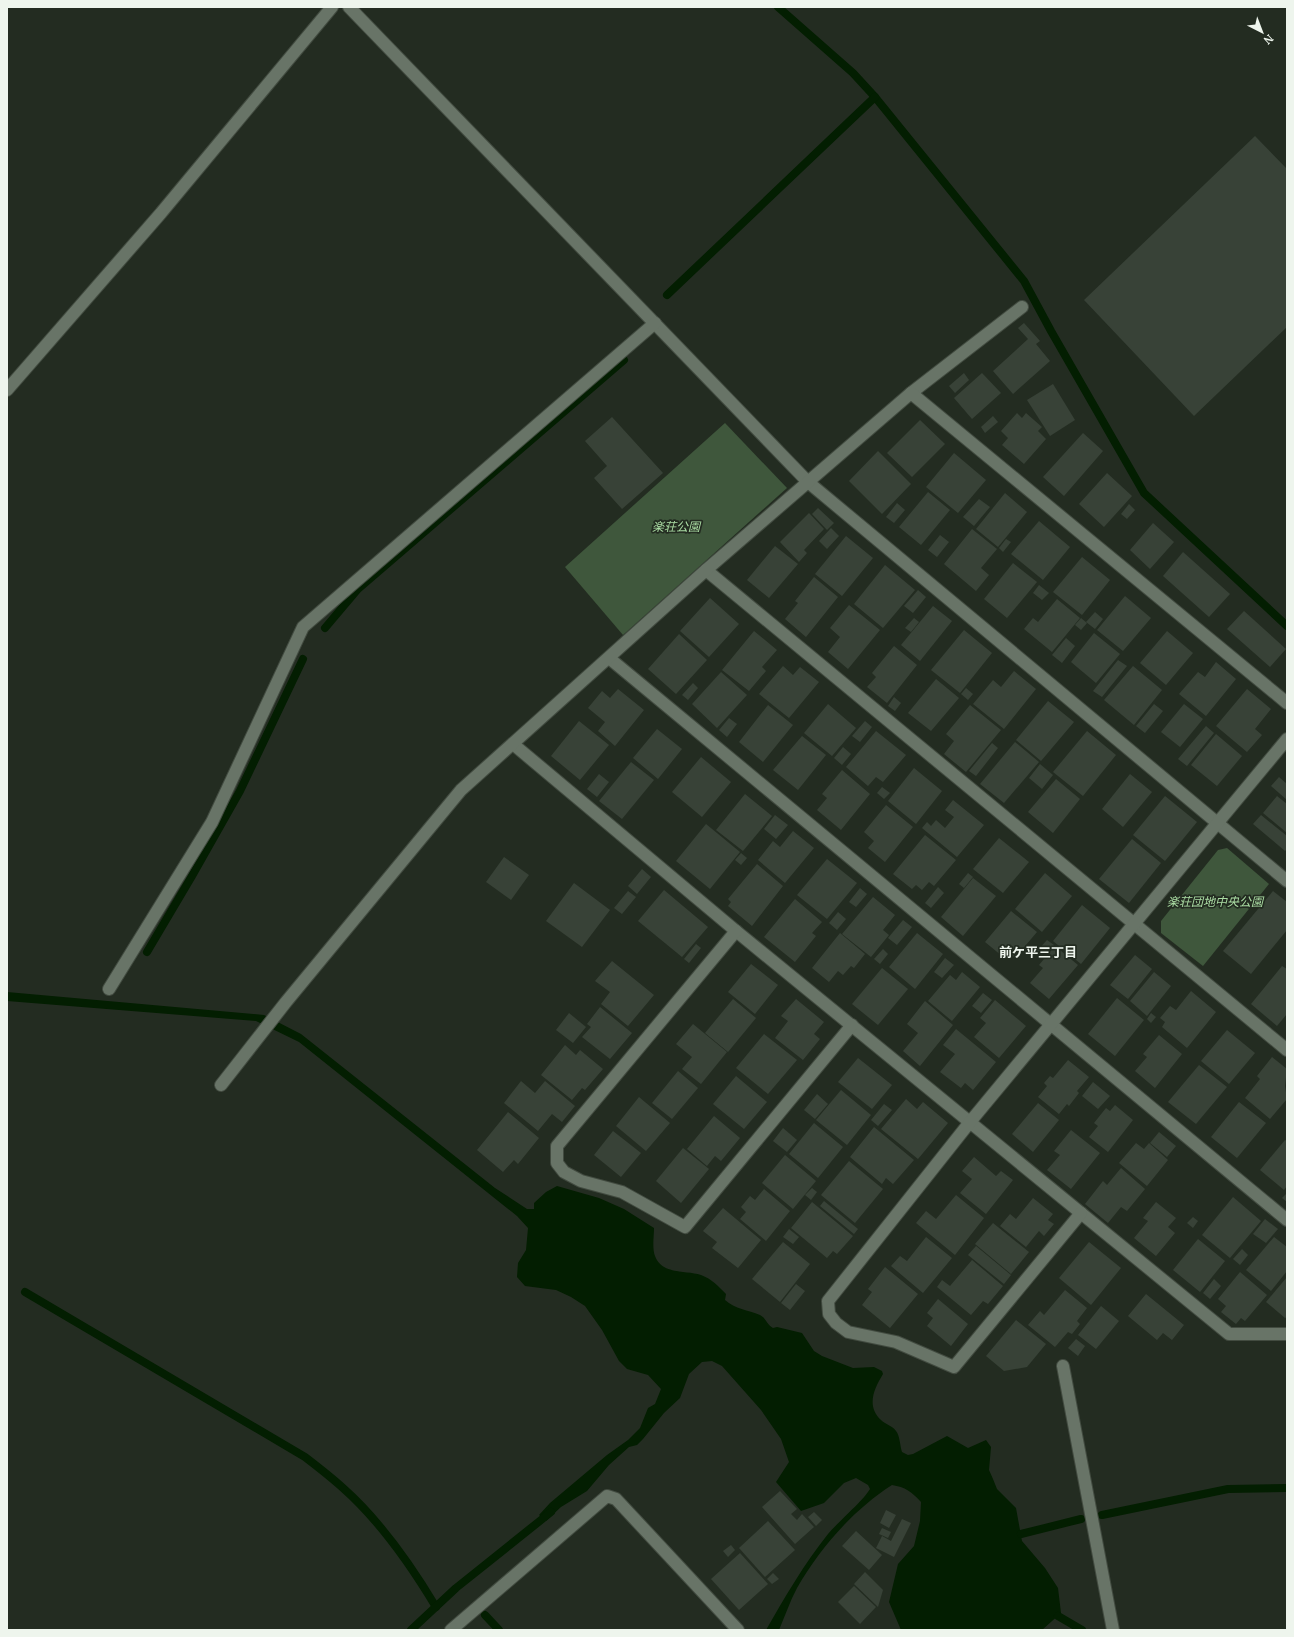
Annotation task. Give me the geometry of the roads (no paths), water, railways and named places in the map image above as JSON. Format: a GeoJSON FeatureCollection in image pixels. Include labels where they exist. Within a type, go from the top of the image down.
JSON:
{"type":"FeatureCollection","features":[{"type":"Feature","properties":{"kind":"street"},"geometry":{"type":"LineString","coordinates":[[7,390],[161,213],[332,7]]}},
{"type":"Feature","properties":{"kind":"street"},"geometry":{"type":"LineString","coordinates":[[349,7],[808,482],[1287,881]]}},
{"type":"Feature","properties":{"kind":"street"},"geometry":{"type":"LineString","coordinates":[[221,1085],[277,1012],[461,790],[706,570],[911,393],[1022,307]]}},
{"type":"Feature","properties":{"kind":"street"},"geometry":{"type":"LineString","coordinates":[[109,989],[212,822],[303,627],[655,323]]}},
{"type":"Feature","properties":{"kind":"street"},"geometry":{"type":"LineString","coordinates":[[911,393],[1287,703]]}},
{"type":"Feature","properties":{"kind":"street"},"geometry":{"type":"LineString","coordinates":[[706,570],[1287,1050]]}},
{"type":"Feature","properties":{"kind":"street"},"geometry":{"type":"LineString","coordinates":[[609,658],[1287,1220]]}},
{"type":"Feature","properties":{"kind":"street"},"geometry":{"type":"LineString","coordinates":[[1081,1213],[954,1367],[896,1342],[848,1332],[836,1323],[829,1314],[828,1301],[970,1122],[1287,739]]}},
{"type":"Feature","properties":{"kind":"street"},"geometry":{"type":"LineString","coordinates":[[513,744],[736,931],[1229,1334],[1287,1334]]}},
{"type":"Feature","properties":{"kind":"street"},"geometry":{"type":"LineString","coordinates":[[736,931],[557,1146],[557,1163],[564,1172],[581,1181],[622,1192],[685,1227],[852,1025]]}},
{"type":"Feature","properties":{"kind":"street"},"geometry":{"type":"LineString","coordinates":[[1063,1366],[1113,1630]]}},
{"type":"Feature","properties":{"kind":"street"},"geometry":{"type":"LineString","coordinates":[[451,1630],[607,1496],[616,1499],[738,1630]]}},
{"type":"Feature","properties":{"kind":"waterway"},"geometry":{"type":"LineString","coordinates":[[778,7],[853,73],[875,97],[1024,281],[1144,493],[1287,626]]}},
{"type":"Feature","properties":{"kind":"waterway"},"geometry":{"type":"LineString","coordinates":[[667,295],[875,97]]}},
{"type":"Feature","properties":{"kind":"waterway"},"geometry":{"type":"LineString","coordinates":[[325,628],[358,589],[624,360]]}},
{"type":"Feature","properties":{"kind":"waterway"},"geometry":{"type":"LineString","coordinates":[[147,952],[240,791],[303,659]]}},
{"type":"Feature","properties":{"kind":"waterway"},"geometry":{"type":"LineString","coordinates":[[25,1292],[305,1457],[356,1500],[369,1514],[394,1544],[436,1607]]}},
{"type":"Feature","properties":{"kind":"waterway"},"geometry":{"type":"LineString","coordinates":[[1102,1515],[1228,1489],[1287,1488]]}},
{"type":"Feature","properties":{"kind":"waterway"},"geometry":{"type":"LineString","coordinates":[[411,1630],[456,1588],[551,1512]]}},
{"type":"Feature","properties":{"kind":"waterway"},"geometry":{"type":"LineString","coordinates":[[1021,1534],[1081,1519]]}},
{"type":"Feature","properties":{"kind":"waterway"},"geometry":{"type":"LineString","coordinates":[[485,1615],[499,1630]]}},
{"type":"Feature","properties":{"kind":"waterway"},"geometry":{"type":"LineString","coordinates":[[1058,1616],[1082,1630]]}},
{"type":"Feature","properties":{"kind":"district","name":"前ケ平三丁目"},"geometry":{"type":"Point","coordinates":[1038,952]}},
{"type":"Feature","properties":{"kind":"park label","name":"楽荘公園"},"geometry":{"type":"Point","coordinates":[676,527]}},
{"type":"Feature","properties":{"kind":"park label","name":"楽荘団地中央公園"},"geometry":{"type":"Point","coordinates":[1215,902]}}]}
